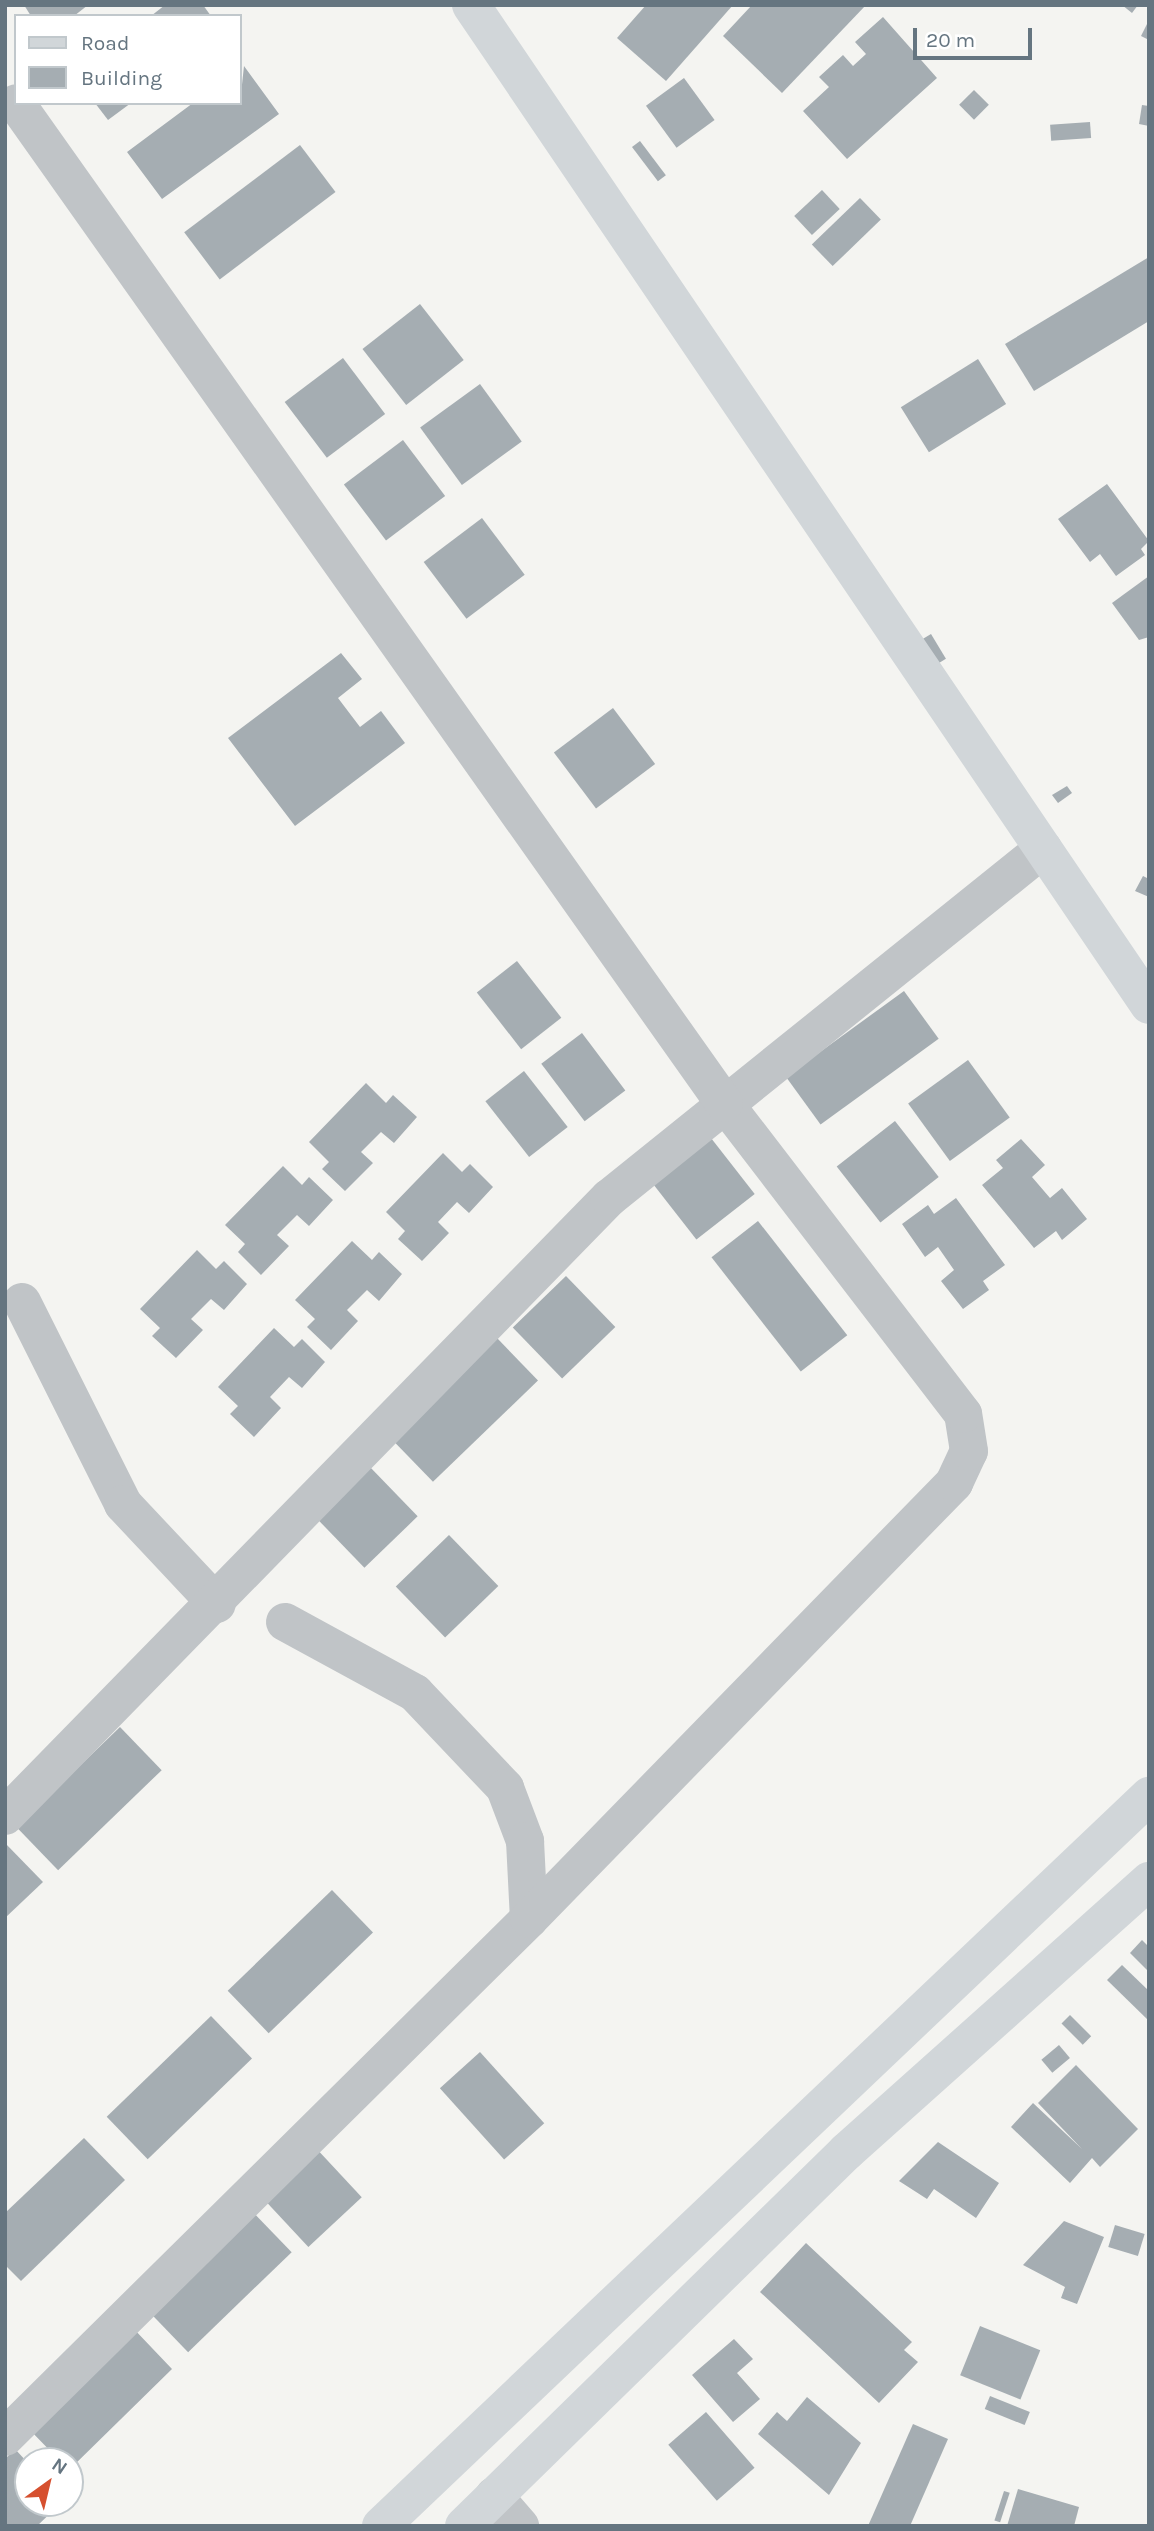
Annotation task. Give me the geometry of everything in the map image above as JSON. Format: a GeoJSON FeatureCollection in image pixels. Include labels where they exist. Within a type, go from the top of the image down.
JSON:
{"type":"FeatureCollection","features":[{"type":"Feature","properties":{"kind":"street"},"geometry":{"type":"LineString","coordinates":[[471,5],[1149,1005]]}},
{"type":"Feature","properties":{"kind":"street"},"geometry":{"type":"LineString","coordinates":[[5,2437],[528,1919],[954,1483],[969,1451],[962,1414],[724,1103],[17,105]]}},
{"type":"Feature","properties":{"kind":"street"},"geometry":{"type":"LineString","coordinates":[[5,1816],[218,1604],[609,1198],[1043,849]]}},
{"type":"Feature","properties":{"kind":"street"},"geometry":{"type":"LineString","coordinates":[[22,1302],[123,1504],[218,1604]]}},
{"type":"Feature","properties":{"kind":"street"},"geometry":{"type":"LineString","coordinates":[[285,1622],[415,1693],[505,1788],[525,1841],[528,1919]]}},
{"type":"Feature","properties":{"kind":"street"},"geometry":{"type":"LineString","coordinates":[[381,2526],[1149,1796]]}},
{"type":"Feature","properties":{"kind":"street"},"geometry":{"type":"LineString","coordinates":[[464,2526],[846,2152],[1149,1881]]}},
{"type":"Feature","properties":{"kind":"street"},"geometry":{"type":"LineString","coordinates":[[494,2496],[520,2526]]}},
{"type":"Feature","properties":{"kind":"building"},"geometry":{"type":"Polygon","coordinates":[[[24,5],[88,5],[77,14],[30,14],[24,5]]]}},
{"type":"Feature","properties":{"kind":"building"},"geometry":{"type":"Polygon","coordinates":[[[165,5],[203,5],[210,14],[154,14],[165,5]]]}},
{"type":"Feature","properties":{"kind":"building"},"geometry":{"type":"Polygon","coordinates":[[[646,5],[733,5],[666,81],[617,38],[646,5]]]}},
{"type":"Feature","properties":{"kind":"building"},"geometry":{"type":"Polygon","coordinates":[[[752,5],[866,5],[782,93],[723,36],[752,5]]]}},
{"type":"Feature","properties":{"kind":"building"},"geometry":{"type":"Polygon","coordinates":[[[1122,5],[1138,5],[1132,13],[1122,5]]]}},
{"type":"Feature","properties":{"kind":"building"},"geometry":{"type":"Polygon","coordinates":[[[883,17],[937,78],[847,159],[803,111],[829,87],[819,77],[843,55],[853,66],[866,54],[855,42],[883,17]]]}},
{"type":"Feature","properties":{"kind":"building"},"geometry":{"type":"Polygon","coordinates":[[[1149,20],[1149,40],[1141,36],[1149,20]]]}},
{"type":"Feature","properties":{"kind":"building"},"geometry":{"type":"Polygon","coordinates":[[[244,66],[279,114],[162,199],[127,152],[190,105],[242,105],[244,66]]]}},
{"type":"Feature","properties":{"kind":"building"},"geometry":{"type":"Polygon","coordinates":[[[684,78],[715,120],[677,148],[646,106],[684,78]]]}},
{"type":"Feature","properties":{"kind":"building"},"geometry":{"type":"Polygon","coordinates":[[[974,90],[989,105],[974,120],[959,105],[974,90]]]}},
{"type":"Feature","properties":{"kind":"building"},"geometry":{"type":"Polygon","coordinates":[[[97,105],[128,105],[108,120],[97,105]]]}},
{"type":"Feature","properties":{"kind":"building"},"geometry":{"type":"Polygon","coordinates":[[[1142,105],[1149,106],[1149,126],[1139,124],[1142,105]]]}},
{"type":"Feature","properties":{"kind":"building"},"geometry":{"type":"Polygon","coordinates":[[[1090,122],[1091,138],[1051,141],[1050,125],[1090,122]]]}},
{"type":"Feature","properties":{"kind":"building"},"geometry":{"type":"Polygon","coordinates":[[[640,141],[666,175],[658,181],[632,147],[640,141]]]}},
{"type":"Feature","properties":{"kind":"building"},"geometry":{"type":"Polygon","coordinates":[[[300,145],[336,192],[220,279],[184,232],[300,145]]]}},
{"type":"Feature","properties":{"kind":"building"},"geometry":{"type":"Polygon","coordinates":[[[822,190],[840,209],[812,235],[794,216],[822,190]]]}},
{"type":"Feature","properties":{"kind":"building"},"geometry":{"type":"Polygon","coordinates":[[[860,198],[881,220],[833,266],[812,245],[860,198]]]}},
{"type":"Feature","properties":{"kind":"building"},"geometry":{"type":"Polygon","coordinates":[[[1149,257],[1149,321],[1034,391],[1005,344],[1149,257]]]}},
{"type":"Feature","properties":{"kind":"building"},"geometry":{"type":"Polygon","coordinates":[[[420,304],[464,360],[406,405],[362,349],[420,304]]]}},
{"type":"Feature","properties":{"kind":"building"},"geometry":{"type":"Polygon","coordinates":[[[343,358],[385,414],[327,458],[285,402],[343,358]]]}},
{"type":"Feature","properties":{"kind":"building"},"geometry":{"type":"Polygon","coordinates":[[[978,359],[1006,404],[929,452],[901,407],[978,359]]]}},
{"type":"Feature","properties":{"kind":"building"},"geometry":{"type":"Polygon","coordinates":[[[480,384],[522,441],[462,485],[420,427],[480,384]]]}},
{"type":"Feature","properties":{"kind":"building"},"geometry":{"type":"Polygon","coordinates":[[[403,440],[445,496],[386,540],[344,485],[403,440]]]}},
{"type":"Feature","properties":{"kind":"building"},"geometry":{"type":"Polygon","coordinates":[[[1107,484],[1149,541],[1141,549],[1145,555],[1116,576],[1100,554],[1090,562],[1058,519],[1107,484]]]}},
{"type":"Feature","properties":{"kind":"building"},"geometry":{"type":"Polygon","coordinates":[[[482,518],[525,575],[466,619],[424,562],[482,518]]]}},
{"type":"Feature","properties":{"kind":"building"},"geometry":{"type":"Polygon","coordinates":[[[1149,576],[1149,637],[1139,640],[1112,603],[1149,576]]]}},
{"type":"Feature","properties":{"kind":"building"},"geometry":{"type":"Polygon","coordinates":[[[931,634],[946,659],[927,670],[912,645],[931,634]]]}},
{"type":"Feature","properties":{"kind":"building"},"geometry":{"type":"Polygon","coordinates":[[[341,653],[362,679],[338,698],[360,727],[381,711],[405,743],[295,826],[228,738],[341,653]]]}},
{"type":"Feature","properties":{"kind":"building"},"geometry":{"type":"Polygon","coordinates":[[[613,708],[655,764],[596,808],[554,753],[613,708]]]}},
{"type":"Feature","properties":{"kind":"building"},"geometry":{"type":"Polygon","coordinates":[[[1067,786],[1072,793],[1058,803],[1052,795],[1067,786]]]}},
{"type":"Feature","properties":{"kind":"building"},"geometry":{"type":"Polygon","coordinates":[[[1143,876],[1149,879],[1149,897],[1135,891],[1143,876]]]}},
{"type":"Feature","properties":{"kind":"building"},"geometry":{"type":"Polygon","coordinates":[[[517,961],[561,1018],[521,1049],[477,992],[517,961]]]}},
{"type":"Feature","properties":{"kind":"building"},"geometry":{"type":"Polygon","coordinates":[[[904,991],[939,1039],[821,1125],[786,1077],[904,991]]]}},
{"type":"Feature","properties":{"kind":"building"},"geometry":{"type":"Polygon","coordinates":[[[582,1033],[625,1091],[585,1121],[541,1064],[582,1033]]]}},
{"type":"Feature","properties":{"kind":"building"},"geometry":{"type":"Polygon","coordinates":[[[968,1060],[1010,1117],[950,1161],[908,1103],[968,1060]]]}},
{"type":"Feature","properties":{"kind":"building"},"geometry":{"type":"Polygon","coordinates":[[[524,1071],[568,1127],[529,1157],[485,1101],[524,1071]]]}},
{"type":"Feature","properties":{"kind":"building"},"geometry":{"type":"Polygon","coordinates":[[[366,1083],[386,1103],[393,1095],[417,1117],[394,1143],[381,1132],[361,1152],[373,1163],[345,1191],[322,1169],[329,1162],[309,1142],[366,1083]]]}},
{"type":"Feature","properties":{"kind":"building"},"geometry":{"type":"Polygon","coordinates":[[[895,1121],[939,1177],[880,1223],[837,1167],[895,1121]]]}},
{"type":"Feature","properties":{"kind":"building"},"geometry":{"type":"Polygon","coordinates":[[[711,1138],[755,1194],[696,1240],[653,1184],[711,1138]]]}},
{"type":"Feature","properties":{"kind":"building"},"geometry":{"type":"Polygon","coordinates":[[[1021,1139],[1045,1165],[1032,1177],[1050,1198],[1062,1188],[1087,1219],[1062,1240],[1056,1231],[1034,1248],[982,1185],[1003,1168],[996,1160],[1021,1139]]]}},
{"type":"Feature","properties":{"kind":"building"},"geometry":{"type":"Polygon","coordinates":[[[443,1153],[462,1172],[470,1164],[493,1187],[469,1213],[457,1202],[438,1222],[449,1233],[422,1261],[398,1239],[405,1231],[386,1212],[443,1153]]]}},
{"type":"Feature","properties":{"kind":"building"},"geometry":{"type":"Polygon","coordinates":[[[283,1166],[302,1185],[309,1177],[333,1200],[309,1226],[297,1215],[277,1235],[289,1246],[261,1275],[238,1252],[245,1244],[225,1225],[283,1166]]]}},
{"type":"Feature","properties":{"kind":"building"},"geometry":{"type":"Polygon","coordinates":[[[956,1198],[1005,1265],[983,1281],[989,1290],[963,1309],[941,1281],[954,1270],[938,1247],[925,1257],[902,1224],[928,1205],[934,1214],[956,1198]]]}},
{"type":"Feature","properties":{"kind":"building"},"geometry":{"type":"Polygon","coordinates":[[[758,1221],[847,1335],[801,1372],[712,1257],[758,1221]]]}},
{"type":"Feature","properties":{"kind":"building"},"geometry":{"type":"Polygon","coordinates":[[[352,1241],[372,1260],[379,1252],[402,1274],[379,1301],[367,1290],[347,1310],[358,1321],[331,1350],[307,1327],[315,1319],[295,1300],[352,1241]]]}},
{"type":"Feature","properties":{"kind":"building"},"geometry":{"type":"Polygon","coordinates":[[[197,1250],[216,1269],[224,1261],[247,1284],[224,1310],[211,1299],[191,1319],[203,1330],[176,1358],[152,1336],[160,1328],[140,1309],[197,1250]]]}},
{"type":"Feature","properties":{"kind":"building"},"geometry":{"type":"Polygon","coordinates":[[[566,1276],[615,1327],[562,1378],[513,1327],[566,1276]]]}},
{"type":"Feature","properties":{"kind":"building"},"geometry":{"type":"Polygon","coordinates":[[[274,1328],[294,1347],[302,1339],[325,1362],[302,1388],[289,1377],[270,1397],[281,1408],[254,1437],[230,1414],[238,1406],[218,1387],[274,1328]]]}},
{"type":"Feature","properties":{"kind":"building"},"geometry":{"type":"Polygon","coordinates":[[[497,1338],[538,1380],[433,1482],[392,1439],[497,1338]]]}},
{"type":"Feature","properties":{"kind":"building"},"geometry":{"type":"Polygon","coordinates":[[[369,1466],[418,1516],[364,1568],[316,1517],[369,1466]]]}},
{"type":"Feature","properties":{"kind":"building"},"geometry":{"type":"Polygon","coordinates":[[[449,1535],[498,1586],[445,1637],[396,1586],[449,1535]]]}},
{"type":"Feature","properties":{"kind":"building"},"geometry":{"type":"Polygon","coordinates":[[[120,1727],[162,1770],[58,1870],[16,1827],[120,1727]]]}},
{"type":"Feature","properties":{"kind":"building"},"geometry":{"type":"Polygon","coordinates":[[[5,1843],[43,1882],[5,1918],[5,1843]]]}},
{"type":"Feature","properties":{"kind":"building"},"geometry":{"type":"Polygon","coordinates":[[[332,1890],[373,1932],[269,2033],[228,1991],[332,1890]]]}},
{"type":"Feature","properties":{"kind":"building"},"geometry":{"type":"Polygon","coordinates":[[[1142,1940],[1149,1947],[1149,1972],[1130,1953],[1142,1940]]]}},
{"type":"Feature","properties":{"kind":"building"},"geometry":{"type":"Polygon","coordinates":[[[1122,1965],[1149,1991],[1149,2021],[1107,1980],[1122,1965]]]}},
{"type":"Feature","properties":{"kind":"building"},"geometry":{"type":"Polygon","coordinates":[[[1070,2015],[1091,2036],[1083,2045],[1062,2023],[1070,2015]]]}},
{"type":"Feature","properties":{"kind":"building"},"geometry":{"type":"Polygon","coordinates":[[[211,2016],[252,2058],[148,2159],[107,2117],[211,2016]]]}},
{"type":"Feature","properties":{"kind":"building"},"geometry":{"type":"Polygon","coordinates":[[[1059,2045],[1070,2058],[1052,2073],[1041,2060],[1059,2045]]]}},
{"type":"Feature","properties":{"kind":"building"},"geometry":{"type":"Polygon","coordinates":[[[480,2052],[544,2123],[504,2159],[440,2088],[480,2052]]]}},
{"type":"Feature","properties":{"kind":"building"},"geometry":{"type":"Polygon","coordinates":[[[1076,2065],[1138,2129],[1100,2167],[1092,2158],[1070,2183],[1011,2127],[1033,2103],[1082,2149],[1038,2103],[1076,2065]]]}},
{"type":"Feature","properties":{"kind":"building"},"geometry":{"type":"Polygon","coordinates":[[[84,2138],[125,2180],[21,2281],[5,2265],[5,2213],[84,2138]]]}},
{"type":"Feature","properties":{"kind":"building"},"geometry":{"type":"Polygon","coordinates":[[[938,2142],[999,2183],[976,2218],[934,2189],[927,2199],[899,2181],[938,2142]]]}},
{"type":"Feature","properties":{"kind":"building"},"geometry":{"type":"Polygon","coordinates":[[[314,2146],[362,2197],[308,2247],[261,2196],[314,2146]]]}},
{"type":"Feature","properties":{"kind":"building"},"geometry":{"type":"Polygon","coordinates":[[[250,2209],[292,2252],[188,2352],[146,2309],[250,2209]]]}},
{"type":"Feature","properties":{"kind":"building"},"geometry":{"type":"Polygon","coordinates":[[[1064,2221],[1104,2237],[1077,2304],[1061,2298],[1065,2287],[1023,2265],[1064,2221]]]}},
{"type":"Feature","properties":{"kind":"building"},"geometry":{"type":"Polygon","coordinates":[[[1115,2225],[1145,2234],[1138,2256],[1108,2247],[1115,2225]]]}},
{"type":"Feature","properties":{"kind":"building"},"geometry":{"type":"Polygon","coordinates":[[[806,2243],[912,2342],[904,2350],[918,2362],[879,2403],[760,2292],[806,2243]]]}},
{"type":"Feature","properties":{"kind":"building"},"geometry":{"type":"Polygon","coordinates":[[[980,2326],[1040,2350],[1020,2399],[960,2375],[980,2326]]]}},
{"type":"Feature","properties":{"kind":"building"},"geometry":{"type":"Polygon","coordinates":[[[132,2327],[172,2369],[84,2455],[84,2447],[46,2447],[27,2427],[132,2327]]]}},
{"type":"Feature","properties":{"kind":"building"},"geometry":{"type":"Polygon","coordinates":[[[734,2339],[753,2359],[737,2373],[760,2399],[733,2422],[692,2375],[734,2339]]]}},
{"type":"Feature","properties":{"kind":"building"},"geometry":{"type":"Polygon","coordinates":[[[990,2396],[1030,2412],[1025,2425],[985,2409],[990,2396]]]}},
{"type":"Feature","properties":{"kind":"building"},"geometry":{"type":"Polygon","coordinates":[[[807,2397],[861,2443],[829,2495],[758,2434],[777,2412],[787,2421],[807,2397]]]}},
{"type":"Feature","properties":{"kind":"building"},"geometry":{"type":"Polygon","coordinates":[[[706,2412],[755,2468],[717,2501],[668,2445],[706,2412]]]}},
{"type":"Feature","properties":{"kind":"building"},"geometry":{"type":"Polygon","coordinates":[[[913,2424],[948,2439],[910,2526],[868,2526],[913,2424]]]}},
{"type":"Feature","properties":{"kind":"building"},"geometry":{"type":"Polygon","coordinates":[[[14,2450],[14,2517],[46,2517],[37,2526],[5,2526],[5,2459],[14,2450]]]}},
{"type":"Feature","properties":{"kind":"building"},"geometry":{"type":"Polygon","coordinates":[[[1018,2489],[1079,2507],[1074,2526],[1007,2526],[1018,2489]]]}},
{"type":"Feature","properties":{"kind":"building"},"geometry":{"type":"Polygon","coordinates":[[[1004,2491],[1010,2493],[1000,2522],[994,2520],[1004,2491]]]}}]}
